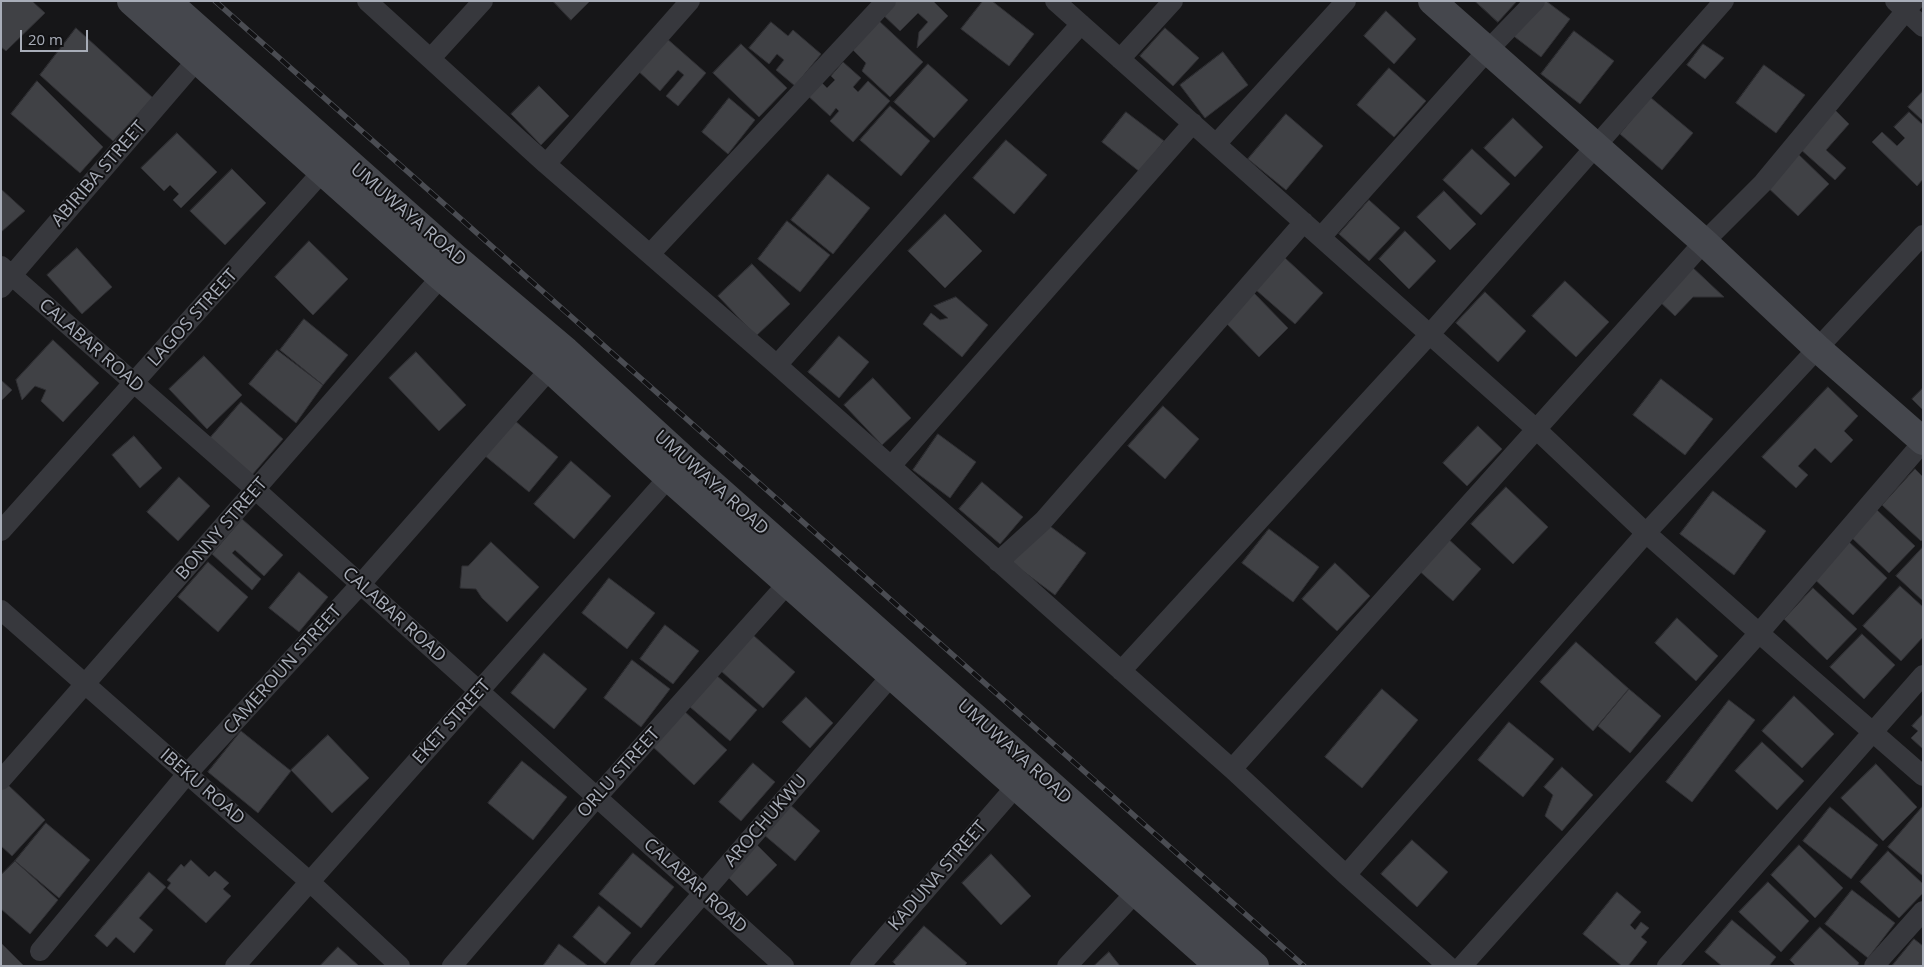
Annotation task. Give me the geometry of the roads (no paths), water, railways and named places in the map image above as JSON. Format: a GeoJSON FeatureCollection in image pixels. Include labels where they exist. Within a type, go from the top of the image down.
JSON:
{"type":"FeatureCollection","features":[{"type":"Feature","properties":{"kind":"street","name":"UMUWAYA ROAD"},"geometry":{"type":"LineString","coordinates":[[131,1],[197,60],[331,162],[566,351],[788,583],[892,675],[1024,777],[1255,966]]}},
{"type":"Feature","properties":{"kind":"street","name":"UMUWAYA ROAD"},"geometry":{"type":"LineString","coordinates":[[167,1],[331,162],[442,276],[550,369],[677,469],[1024,777],[1136,892],[1218,966]]}},
{"type":"Feature","properties":{"kind":"street"},"geometry":{"type":"LineString","coordinates":[[367,1],[546,164],[777,365],[1232,769],[1448,966]]}},
{"type":"Feature","properties":{"kind":"street"},"geometry":{"type":"LineString","coordinates":[[431,58],[483,1]]}},
{"type":"Feature","properties":{"kind":"street"},"geometry":{"type":"LineString","coordinates":[[546,164],[690,1]]}},
{"type":"Feature","properties":{"kind":"street"},"geometry":{"type":"LineString","coordinates":[[650,254],[886,1]]}},
{"type":"Feature","properties":{"kind":"street"},"geometry":{"type":"LineString","coordinates":[[1055,1],[1536,429],[1758,633],[1923,776]]}},
{"type":"Feature","properties":{"kind":"street"},"geometry":{"type":"LineString","coordinates":[[1120,59],[1173,1]]}},
{"type":"Feature","properties":{"kind":"street"},"geometry":{"type":"LineString","coordinates":[[1216,144],[1346,1]]}},
{"type":"Feature","properties":{"kind":"street"},"geometry":{"type":"LineString","coordinates":[[1432,1],[1704,242],[1817,348],[1923,442],[1758,633],[1462,966]]}},
{"type":"Feature","properties":{"kind":"street"},"geometry":{"type":"LineString","coordinates":[[1321,237],[1488,50],[1535,1]]}},
{"type":"Feature","properties":{"kind":"street"},"geometry":{"type":"LineString","coordinates":[[1121,670],[1430,334],[1724,1]]}},
{"type":"Feature","properties":{"kind":"street"},"geometry":{"type":"LineString","coordinates":[[1232,769],[1704,242],[1763,182],[1905,4],[1923,27]]}},
{"type":"Feature","properties":{"kind":"street"},"geometry":{"type":"LineString","coordinates":[[777,365],[1081,24]]}},
{"type":"Feature","properties":{"kind":"street","name":"ABIRIBA STREET"},"geometry":{"type":"LineString","coordinates":[[5,276],[197,60]]}},
{"type":"Feature","properties":{"kind":"street"},"geometry":{"type":"LineString","coordinates":[[891,466],[1193,123]]}},
{"type":"Feature","properties":{"kind":"street","name":"LAGOS STREET"},"geometry":{"type":"LineString","coordinates":[[1,531],[331,162]]}},
{"type":"Feature","properties":{"kind":"street"},"geometry":{"type":"LineString","coordinates":[[998,562],[1043,521],[1304,222]]}},
{"type":"Feature","properties":{"kind":"street"},"geometry":{"type":"LineString","coordinates":[[1346,875],[1646,532],[1923,235]]}},
{"type":"Feature","properties":{"kind":"street","name":"CALABAR ROAD"},"geometry":{"type":"LineString","coordinates":[[5,276],[134,384],[256,490],[784,966]]}},
{"type":"Feature","properties":{"kind":"street","name":"BONNY STREET"},"geometry":{"type":"LineString","coordinates":[[1,780],[442,276]]}},
{"type":"Feature","properties":{"kind":"street","name":"CAMEROUN STREET"},"geometry":{"type":"LineString","coordinates":[[40,951],[188,774],[360,585],[550,369]]}},
{"type":"Feature","properties":{"kind":"street","name":"EKET STREET"},"geometry":{"type":"LineString","coordinates":[[235,966],[677,469]]}},
{"type":"Feature","properties":{"kind":"street","name":"ORLU STREET"},"geometry":{"type":"LineString","coordinates":[[452,966],[596,798],[788,583]]}},
{"type":"Feature","properties":{"kind":"street","name":"IBEKU ROAD"},"geometry":{"type":"LineString","coordinates":[[1,610],[310,882],[400,966]]}},
{"type":"Feature","properties":{"kind":"street","name":"AROCHUKWU"},"geometry":{"type":"LineString","coordinates":[[640,966],[892,675]]}},
{"type":"Feature","properties":{"kind":"street"},"geometry":{"type":"LineString","coordinates":[[1667,966],[1923,675]]}},
{"type":"Feature","properties":{"kind":"street","name":"KADUNA STREET"},"geometry":{"type":"LineString","coordinates":[[860,966],[1024,777]]}},
{"type":"Feature","properties":{"kind":"street"},"geometry":{"type":"LineString","coordinates":[[1067,966],[1136,892]]}},
{"type":"Feature","properties":{"kind":"street"},"geometry":{"type":"LineString","coordinates":[[1874,966],[1923,911]]}},
{"type":"Feature","properties":{"kind":"railway"},"geometry":{"type":"LineString","coordinates":[[215,1],[1304,966]]}}]}
